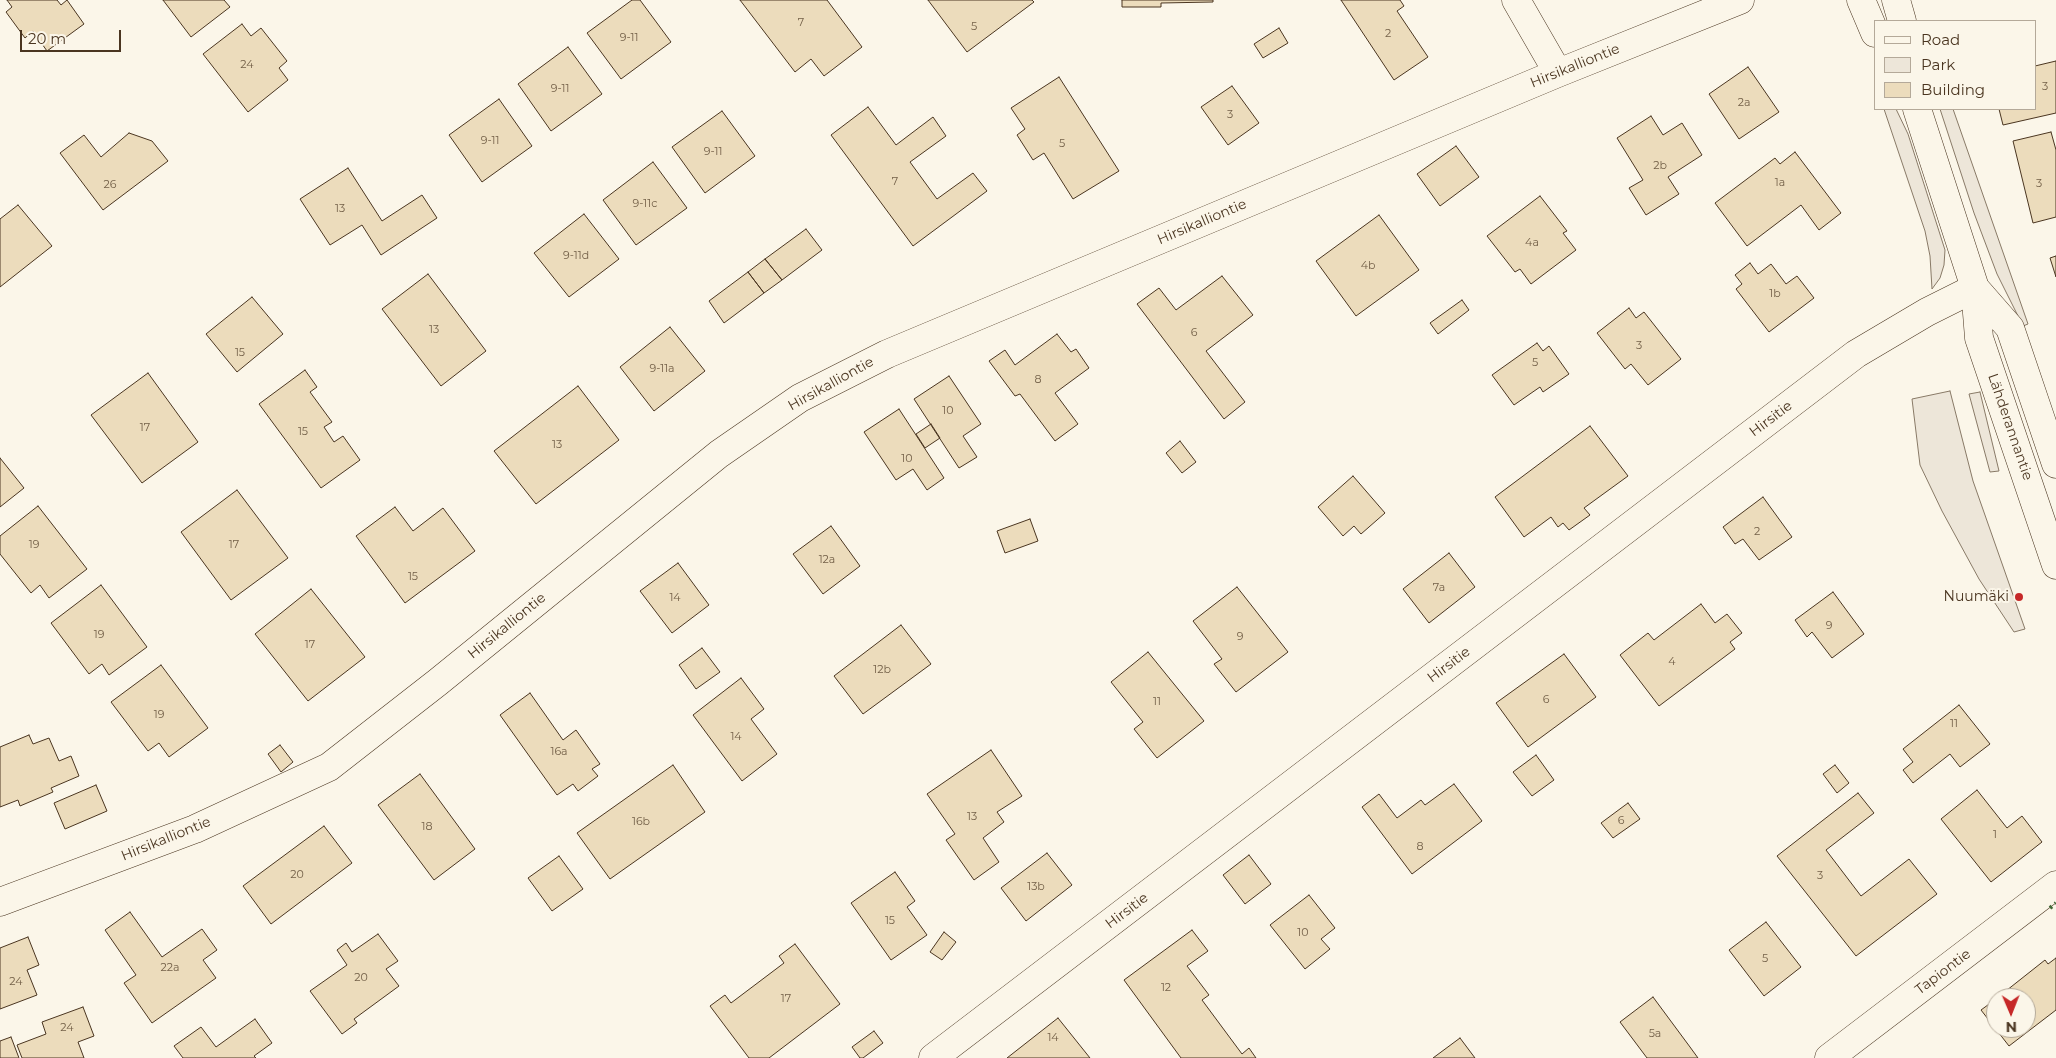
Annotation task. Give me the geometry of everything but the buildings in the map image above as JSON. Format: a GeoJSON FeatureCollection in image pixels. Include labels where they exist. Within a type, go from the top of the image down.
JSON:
{"type":"FeatureCollection","features":[{"type":"Feature","properties":{"kind":"street"},"geometry":{"type":"LineString","coordinates":[[1516,0],[1558,73]]}},
{"type":"Feature","properties":{"kind":"street","name":"Hirsikalliontie"},"geometry":{"type":"LineString","coordinates":[[0,902],[195,829],[329,767],[438,682],[719,454],[800,398],[887,354],[1558,73],[1740,0]]}},
{"type":"Feature","properties":{"kind":"street"},"geometry":{"type":"LineString","coordinates":[[1861,0],[1874,31]]}},
{"type":"Feature","properties":{"kind":"street"},"geometry":{"type":"LineString","coordinates":[[1896,0],[1902,20]]}},
{"type":"Feature","properties":{"kind":"street","name":"Lähderannantie"},"geometry":{"type":"LineString","coordinates":[[1917,110],[1975,288],[1979,338],[2056,565]]}},
{"type":"Feature","properties":{"kind":"street","name":"Lähderannantie"},"geometry":{"type":"LineString","coordinates":[[1975,288],[2010,328],[2056,464]]}},
{"type":"Feature","properties":{"kind":"street","name":"Hirsitie"},"geometry":{"type":"LineString","coordinates":[[934,1058],[1856,354],[1927,312],[1975,288]]}},
{"type":"Feature","properties":{"kind":"street","name":"Tapiontie"},"geometry":{"type":"LineString","coordinates":[[1829,1058],[2056,885]]}},
{"type":"Feature","properties":{"kind":"green space"},"geometry":{"type":"Polygon","coordinates":[[[1884,110],[1896,110],[1908,134],[1945,250],[1944,265],[1940,278],[1932,289],[1930,256],[1925,231],[1884,110]]]}},
{"type":"Feature","properties":{"kind":"green space"},"geometry":{"type":"Polygon","coordinates":[[[1940,110],[1953,110],[2028,324],[2023,326],[1997,274],[1974,213],[1940,110]]]}},
{"type":"Feature","properties":{"kind":"green space"},"geometry":{"type":"Polygon","coordinates":[[[1950,391],[1973,481],[2025,629],[2014,632],[1979,579],[1942,511],[1920,465],[1912,399],[1950,391]]]}},
{"type":"Feature","properties":{"kind":"green space"},"geometry":{"type":"Polygon","coordinates":[[[1980,392],[1999,471],[1990,472],[1969,394],[1980,392]]]}},
{"type":"Feature","properties":{"kind":"hedge"},"geometry":{"type":"LineString","coordinates":[[2050,908],[2056,903]]}},
{"type":"Feature","properties":{"kind":"place","name":"Nuumäki"},"geometry":{"type":"Point","coordinates":[2019,597]}}]}
